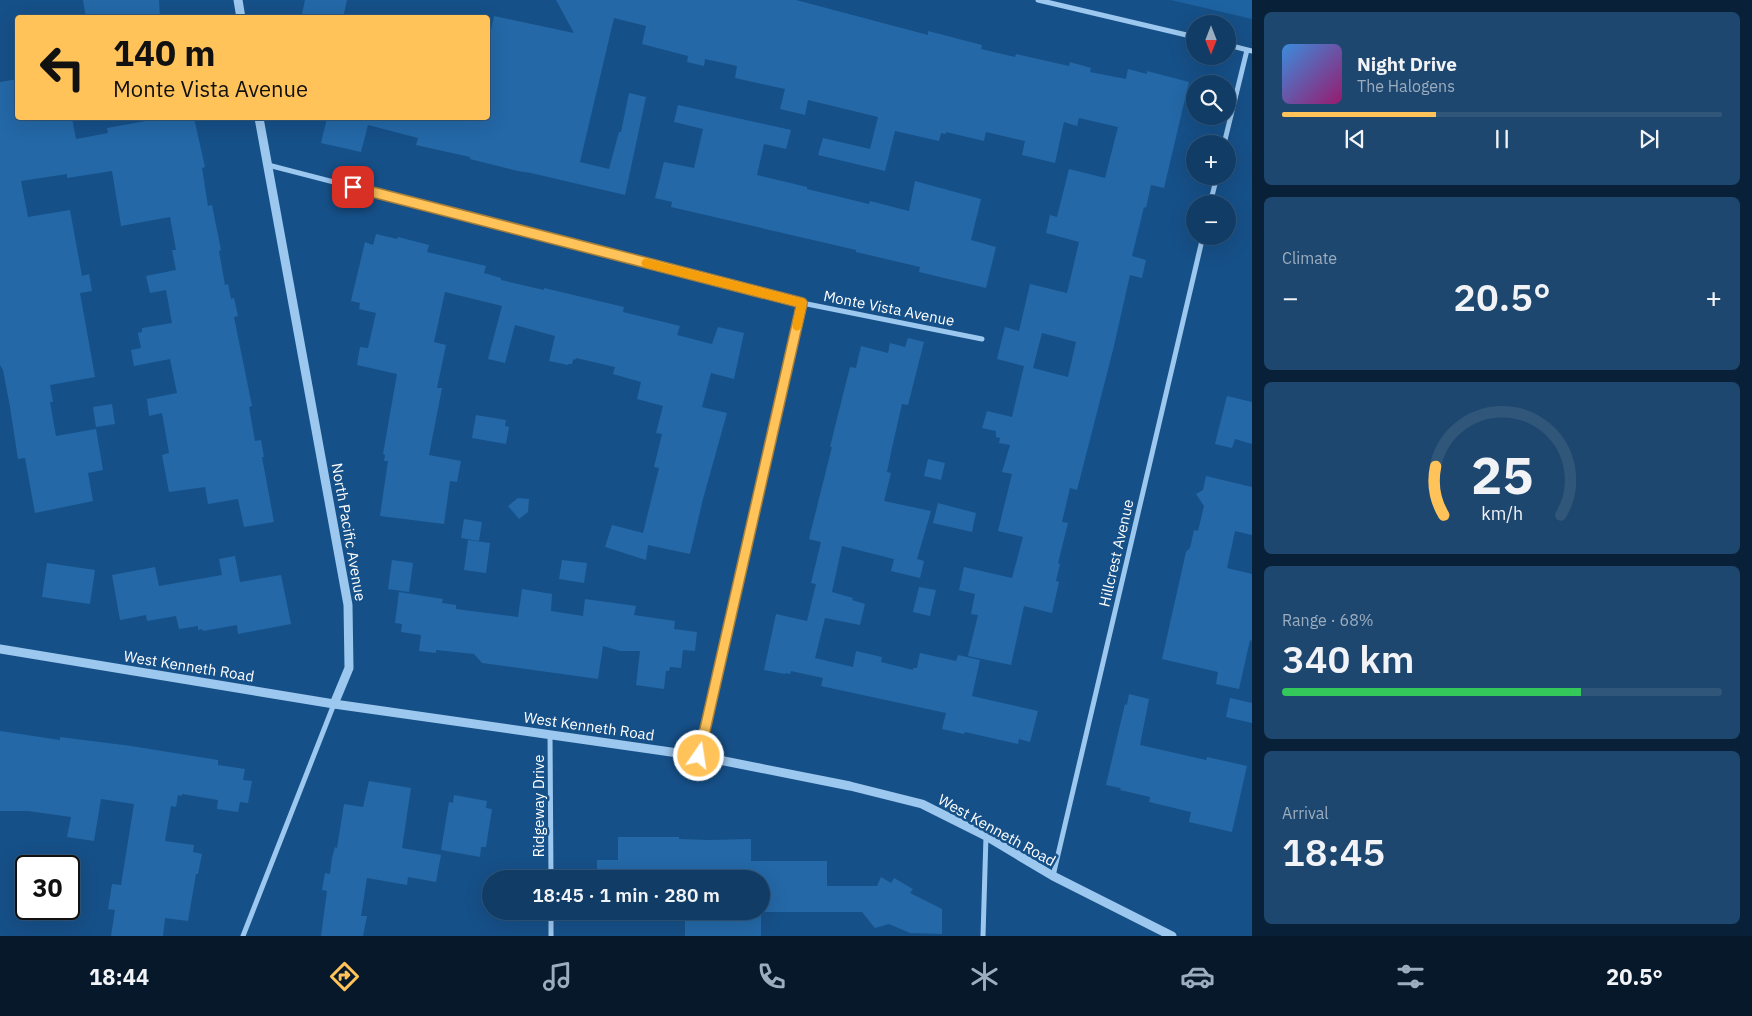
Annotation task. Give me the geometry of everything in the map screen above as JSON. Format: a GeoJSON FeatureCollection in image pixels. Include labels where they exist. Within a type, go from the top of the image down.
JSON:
{"type":"FeatureCollection","features":[{"type":"Feature","properties":{"kind":"street"},"geometry":{"type":"LineString","coordinates":[[238,0],[240,15]]}},
{"type":"Feature","properties":{"kind":"street"},"geometry":{"type":"LineString","coordinates":[[1038,0],[1186,36]]}},
{"type":"Feature","properties":{"kind":"street"},"geometry":{"type":"LineString","coordinates":[[1226,135],[1249,50],[1236,47]]}},
{"type":"Feature","properties":{"kind":"street","name":"North Pacific Avenue"},"geometry":{"type":"LineString","coordinates":[[243,936],[349,668],[348,605],[259,120]]}},
{"type":"Feature","properties":{"kind":"street","name":"Monte Vista Avenue"},"geometry":{"type":"LineString","coordinates":[[268,165],[802,303],[982,339]]}},
{"type":"Feature","properties":{"kind":"street","name":"Hillcrest Avenue"},"geometry":{"type":"LineString","coordinates":[[1053,876],[1201,245]]}},
{"type":"Feature","properties":{"kind":"street"},"geometry":{"type":"LineString","coordinates":[[699,756],[802,303]]}},
{"type":"Feature","properties":{"kind":"street","name":"West Kenneth Road"},"geometry":{"type":"LineString","coordinates":[[0,649],[334,704],[699,756],[850,786],[922,804],[986,836],[1053,876],[1172,936]]}},
{"type":"Feature","properties":{"kind":"street","name":"Ridgeway Drive"},"geometry":{"type":"LineString","coordinates":[[550,734],[551,870]]}},
{"type":"Feature","properties":{"kind":"street"},"geometry":{"type":"LineString","coordinates":[[983,936],[986,836]]}},
{"type":"Feature","properties":{"kind":"street"},"geometry":{"type":"LineString","coordinates":[[551,920],[551,936]]}},
{"type":"Feature","properties":{"kind":"shaded area"},"geometry":{"type":"Polygon","coordinates":[[[1171,0],[1252,0],[1252,19],[1171,0]]]}},
{"type":"Feature","properties":{"kind":"building"},"geometry":{"type":"Polygon","coordinates":[[[83,0],[159,0],[160,15],[86,15],[83,0]]]}},
{"type":"Feature","properties":{"kind":"building"},"geometry":{"type":"Polygon","coordinates":[[[305,0],[347,0],[344,15],[302,15],[305,0]]]}},
{"type":"Feature","properties":{"kind":"building"},"geometry":{"type":"Polygon","coordinates":[[[556,0],[796,0],[928,35],[928,31],[982,45],[981,49],[1015,57],[1016,54],[1069,66],[1070,62],[1091,68],[1090,72],[1126,79],[1128,69],[1147,74],[1147,71],[1186,81],[1186,95],[1164,188],[1151,185],[1132,256],[1146,260],[1142,278],[1130,275],[1077,490],[1070,488],[1062,522],[1068,523],[1058,563],[1060,564],[1056,581],[1059,582],[1052,613],[1024,606],[1011,665],[968,656],[978,615],[971,614],[975,594],[959,590],[964,567],[1012,578],[1023,537],[998,531],[1012,474],[1002,472],[1010,445],[999,443],[1000,438],[996,437],[996,431],[982,428],[987,411],[1012,417],[1024,366],[997,359],[1005,327],[1019,331],[1030,284],[1067,293],[1079,242],[1046,233],[1050,215],[1057,217],[1069,169],[1105,178],[1118,127],[1079,118],[1077,126],[1064,122],[1055,163],[1022,155],[1025,141],[986,132],[984,141],[946,132],[946,134],[941,133],[939,141],[895,131],[885,171],[818,155],[823,138],[870,149],[878,117],[808,100],[805,115],[780,109],[785,89],[735,78],[737,66],[705,59],[704,66],[687,62],[688,56],[642,44],[646,26],[614,18],[580,162],[609,169],[619,132],[621,132],[629,93],[646,97],[625,195],[518,171],[470,159],[470,157],[416,145],[418,138],[368,125],[361,152],[321,143],[327,120],[490,120],[490,35],[494,16],[574,33],[556,0]],[[1042,333],[1033,368],[1068,377],[1076,342],[1042,333]]]}},
{"type":"Feature","properties":{"kind":"building"},"geometry":{"type":"Polygon","coordinates":[[[15,80],[15,120],[72,120],[76,139],[108,133],[107,128],[151,120],[194,120],[205,167],[202,168],[208,206],[212,205],[221,250],[219,251],[225,285],[228,284],[231,299],[234,298],[238,316],[234,317],[252,406],[249,407],[255,441],[261,440],[264,457],[262,457],[274,522],[244,527],[238,499],[208,504],[205,487],[169,492],[162,455],[169,453],[162,413],[149,416],[147,399],[177,393],[170,359],[134,366],[131,350],[141,348],[138,333],[142,332],[142,328],[172,323],[166,290],[150,293],[146,276],[176,270],[172,250],[176,250],[170,217],[121,226],[112,171],[67,178],[67,174],[21,181],[28,217],[70,210],[82,276],[89,274],[92,291],[80,293],[95,377],[50,385],[53,402],[50,402],[56,436],[96,429],[103,470],[88,473],[93,501],[35,513],[25,458],[18,459],[3,370],[0,365],[0,82],[15,80]]]}},
{"type":"Feature","properties":{"kind":"building"},"geometry":{"type":"Polygon","coordinates":[[[678,105],[791,130],[786,149],[764,144],[757,175],[869,204],[870,201],[909,211],[915,181],[981,199],[971,240],[996,247],[986,288],[919,272],[920,267],[856,252],[856,250],[671,207],[672,202],[655,198],[664,162],[694,168],[703,129],[674,122],[678,105]]]}},
{"type":"Feature","properties":{"kind":"building"},"geometry":{"type":"Polygon","coordinates":[[[376,234],[397,239],[398,237],[429,245],[427,252],[486,266],[484,273],[501,278],[501,280],[624,307],[623,312],[680,326],[677,335],[712,344],[718,327],[744,333],[734,379],[711,373],[702,407],[727,413],[690,554],[648,545],[646,560],[605,547],[612,525],[643,533],[659,468],[654,467],[662,434],[656,433],[663,406],[637,399],[641,382],[613,374],[615,367],[576,358],[575,360],[573,359],[572,364],[568,365],[549,361],[555,336],[515,325],[505,363],[488,359],[502,306],[445,292],[434,342],[446,345],[437,388],[442,388],[429,455],[461,461],[457,482],[450,481],[444,524],[380,516],[388,461],[384,461],[385,455],[383,454],[397,374],[357,365],[360,347],[368,348],[376,313],[359,309],[360,303],[351,301],[365,242],[373,245],[376,234]]]}},
{"type":"Feature","properties":{"kind":"building"},"geometry":{"type":"Polygon","coordinates":[[[908,338],[924,342],[908,405],[902,404],[887,472],[891,473],[884,501],[931,511],[917,559],[924,561],[920,578],[891,571],[894,559],[842,546],[832,592],[853,598],[852,600],[865,604],[860,625],[825,618],[815,658],[853,667],[856,651],[882,657],[881,662],[913,670],[913,668],[917,668],[920,653],[956,661],[958,655],[980,660],[972,696],[1038,711],[1030,742],[1019,739],[1018,744],[965,732],[964,734],[942,729],[946,713],[821,686],[823,678],[791,671],[790,674],[785,674],[764,670],[776,614],[807,621],[816,584],[811,583],[821,542],[809,539],[850,367],[856,368],[861,346],[888,353],[890,343],[905,347],[908,338]]]}},
{"type":"Feature","properties":{"kind":"building"},"geometry":{"type":"Polygon","coordinates":[[[1227,396],[1252,402],[1252,444],[1235,439],[1232,448],[1215,444],[1227,396]]]}},
{"type":"Feature","properties":{"kind":"building"},"geometry":{"type":"Polygon","coordinates":[[[112,404],[115,424],[96,427],[93,407],[112,404]]]}},
{"type":"Feature","properties":{"kind":"building"},"geometry":{"type":"Polygon","coordinates":[[[476,415],[506,420],[505,426],[509,427],[506,444],[472,438],[476,415]]]}},
{"type":"Feature","properties":{"kind":"building"},"geometry":{"type":"Polygon","coordinates":[[[928,459],[945,463],[941,480],[924,476],[928,459]]]}},
{"type":"Feature","properties":{"kind":"building"},"geometry":{"type":"Polygon","coordinates":[[[1206,476],[1252,487],[1252,535],[1235,531],[1227,568],[1252,574],[1252,641],[1250,640],[1239,689],[1216,684],[1218,672],[1162,659],[1186,552],[1190,548],[1194,530],[1198,531],[1204,506],[1196,494],[1203,490],[1206,476]]]}},
{"type":"Feature","properties":{"kind":"building"},"geometry":{"type":"Polygon","coordinates":[[[518,498],[529,499],[528,512],[519,519],[508,506],[518,498]]]}},
{"type":"Feature","properties":{"kind":"building"},"geometry":{"type":"Polygon","coordinates":[[[938,503],[976,513],[972,532],[933,523],[938,503]]]}},
{"type":"Feature","properties":{"kind":"building"},"geometry":{"type":"Polygon","coordinates":[[[464,519],[482,522],[479,541],[461,538],[464,519]]]}},
{"type":"Feature","properties":{"kind":"building"},"geometry":{"type":"Polygon","coordinates":[[[468,540],[490,543],[486,573],[464,570],[468,540]]]}},
{"type":"Feature","properties":{"kind":"building"},"geometry":{"type":"Polygon","coordinates":[[[235,556],[240,582],[281,575],[291,624],[238,634],[237,625],[203,631],[202,629],[198,630],[198,626],[179,629],[176,616],[147,621],[146,615],[120,620],[112,575],[155,567],[159,586],[222,575],[219,559],[235,556]]]}},
{"type":"Feature","properties":{"kind":"building"},"geometry":{"type":"Polygon","coordinates":[[[392,560],[413,563],[409,592],[388,589],[392,560]]]}},
{"type":"Feature","properties":{"kind":"building"},"geometry":{"type":"Polygon","coordinates":[[[562,560],[587,563],[584,583],[559,579],[562,560]]]}},
{"type":"Feature","properties":{"kind":"building"},"geometry":{"type":"Polygon","coordinates":[[[47,563],[95,570],[90,604],[42,597],[47,563]]]}},
{"type":"Feature","properties":{"kind":"building"},"geometry":{"type":"Polygon","coordinates":[[[919,587],[936,590],[930,616],[913,612],[919,587]]]}},
{"type":"Feature","properties":{"kind":"building"},"geometry":{"type":"Polygon","coordinates":[[[522,589],[552,594],[551,611],[583,616],[585,599],[636,606],[634,615],[675,621],[674,629],[697,632],[695,651],[683,650],[681,668],[670,667],[669,671],[666,671],[664,689],[636,685],[640,651],[620,651],[603,646],[598,679],[482,663],[474,654],[436,650],[436,653],[419,651],[421,635],[401,632],[402,624],[395,623],[399,592],[443,599],[442,603],[456,605],[456,609],[518,617],[522,589]]]}},
{"type":"Feature","properties":{"kind":"building"},"geometry":{"type":"Polygon","coordinates":[[[1129,694],[1149,699],[1140,745],[1206,760],[1207,757],[1247,766],[1232,832],[1189,822],[1191,812],[1149,802],[1150,797],[1106,785],[1129,694]]]}},
{"type":"Feature","properties":{"kind":"building"},"geometry":{"type":"Polygon","coordinates":[[[1230,698],[1252,703],[1252,723],[1226,717],[1230,698]]]}},
{"type":"Feature","properties":{"kind":"building"},"geometry":{"type":"Polygon","coordinates":[[[0,731],[60,740],[60,737],[131,746],[218,760],[218,765],[245,769],[243,780],[252,781],[248,803],[240,802],[238,812],[217,809],[218,800],[182,794],[182,796],[178,795],[176,807],[171,806],[165,841],[194,845],[193,852],[202,854],[198,874],[196,874],[188,921],[165,918],[163,936],[111,936],[115,910],[108,909],[112,884],[121,885],[134,804],[101,799],[94,841],[67,837],[71,817],[28,811],[0,811],[0,731]]]}},
{"type":"Feature","properties":{"kind":"building"},"geometry":{"type":"Polygon","coordinates":[[[369,781],[411,788],[402,848],[441,855],[436,882],[408,877],[407,885],[367,878],[361,916],[367,916],[363,936],[321,936],[327,891],[322,890],[325,873],[330,874],[335,847],[337,848],[344,804],[363,807],[369,781]]]}},
{"type":"Feature","properties":{"kind":"building"},"geometry":{"type":"Polygon","coordinates":[[[454,795],[487,801],[486,808],[492,809],[486,847],[481,847],[480,857],[441,850],[449,802],[453,803],[454,795]]]}},
{"type":"Feature","properties":{"kind":"building"},"geometry":{"type":"Polygon","coordinates":[[[618,837],[679,837],[679,839],[709,840],[751,839],[751,861],[827,861],[827,886],[877,886],[881,877],[891,883],[894,878],[913,889],[910,893],[942,909],[942,934],[910,933],[889,924],[875,928],[862,912],[770,912],[770,870],[597,870],[597,860],[618,860],[618,837]]]}},
{"type":"Feature","properties":{"kind":"building"},"geometry":{"type":"Polygon","coordinates":[[[685,920],[761,920],[761,936],[685,936],[685,920]]]}},
{"type":"Feature","properties":{"kind":"slow traffic"},"geometry":{"type":"LineString","coordinates":[[646,263],[802,303],[797,326]]}},
{"type":"Feature","properties":{"kind":"route"},"geometry":{"type":"LineString","coordinates":[[353,187],[802,303],[699,756]]}}]}
